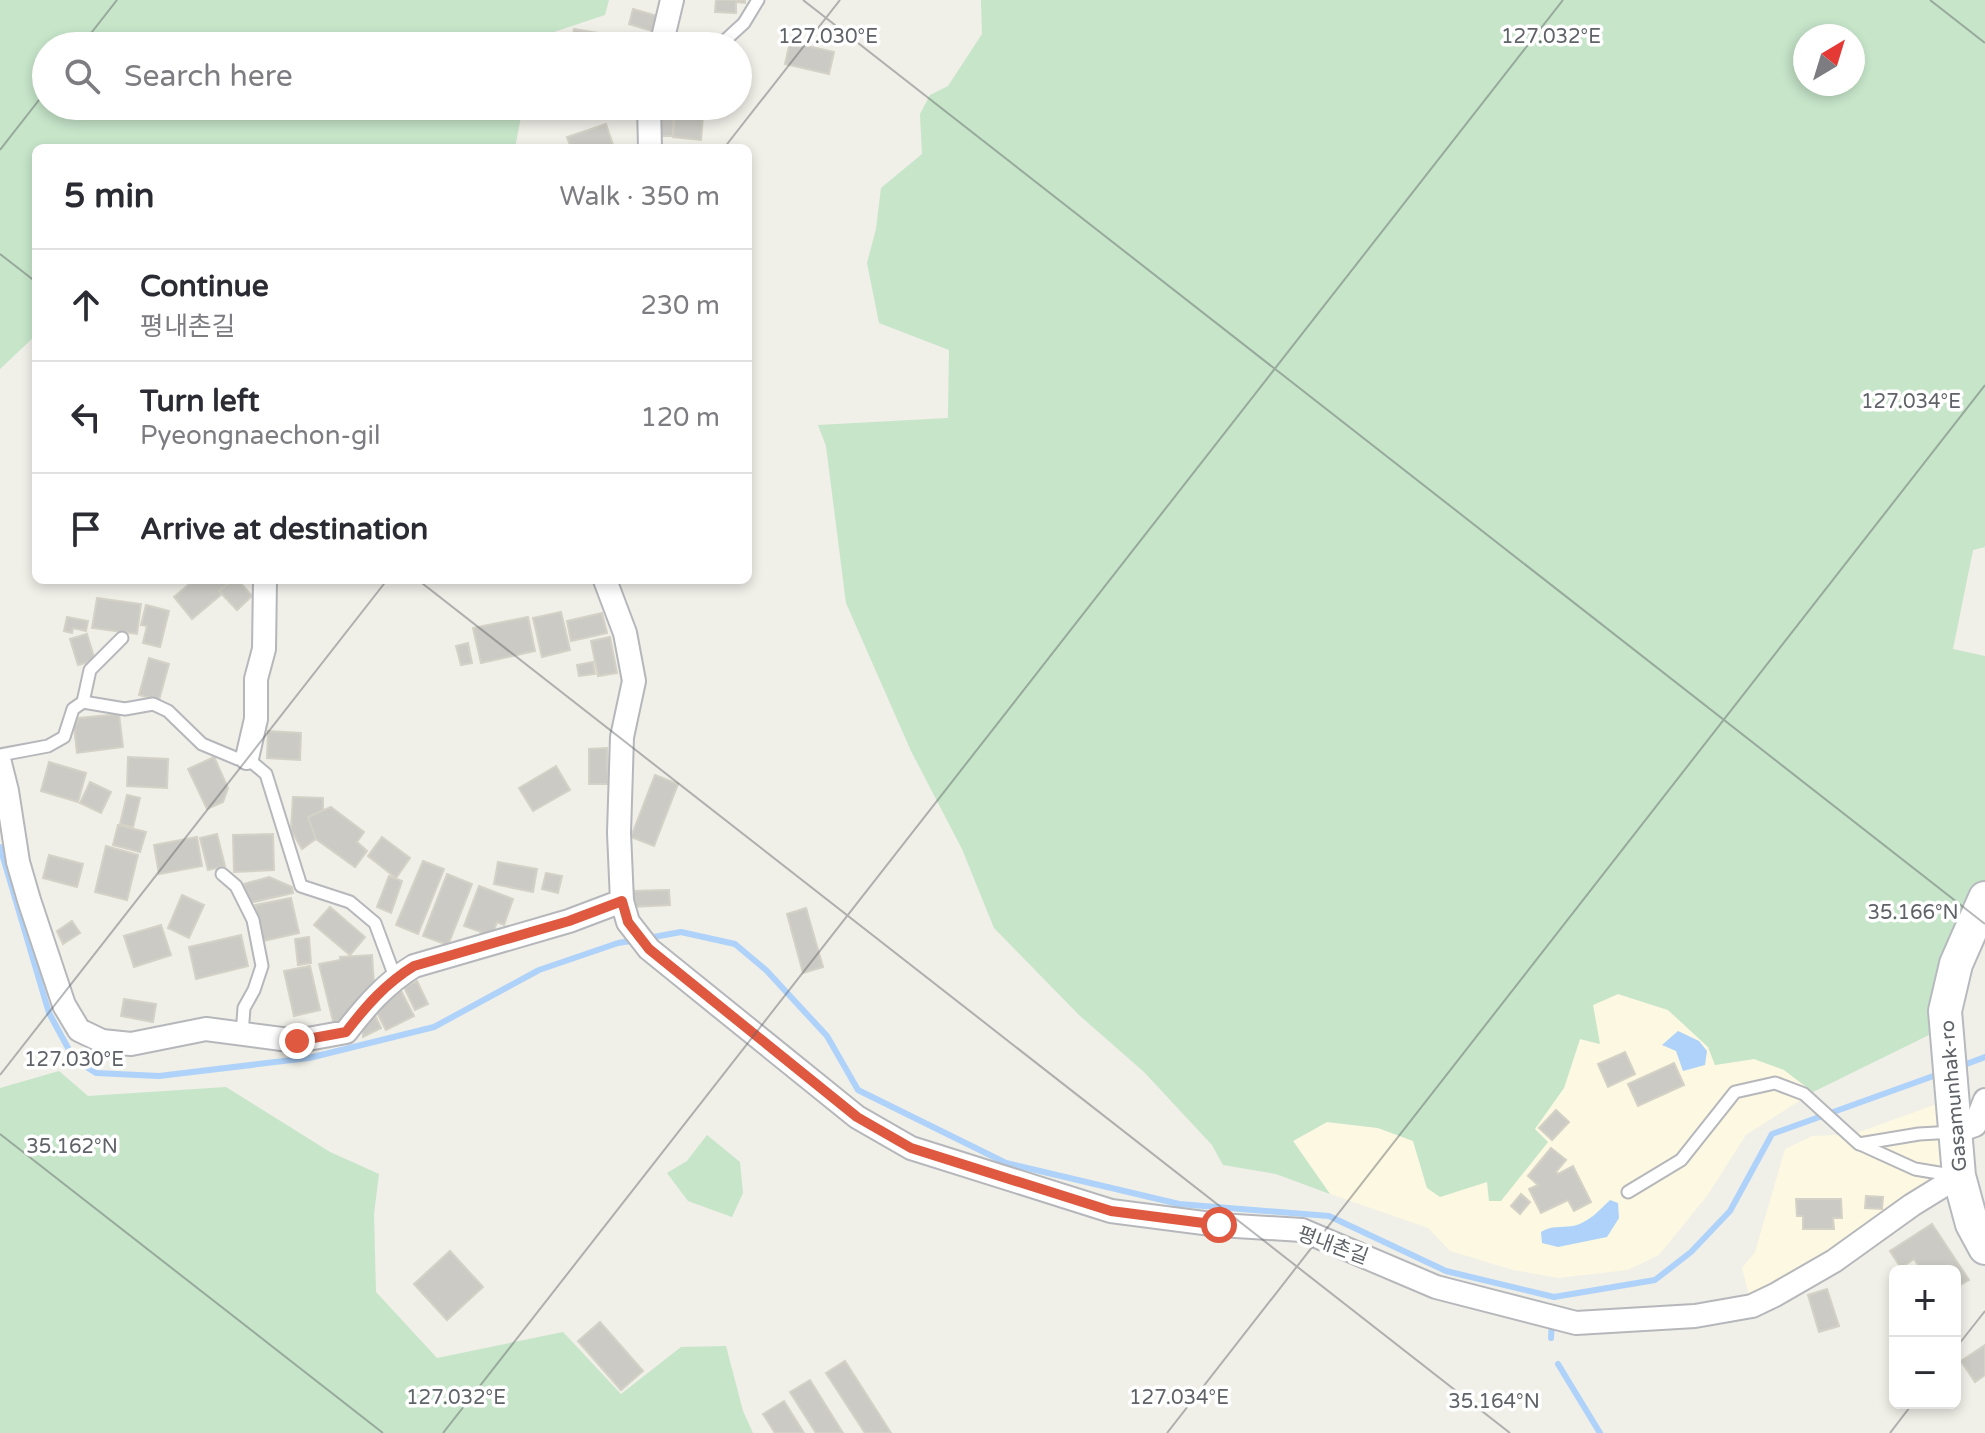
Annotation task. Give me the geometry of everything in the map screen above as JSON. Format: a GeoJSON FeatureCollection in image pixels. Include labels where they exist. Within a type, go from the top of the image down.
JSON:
{"type":"FeatureCollection","features":[{"type":"Feature","properties":{"kind":"main road","name":"Gasamunhak-ro"},"geometry":{"type":"LineString","coordinates":[[1985,898],[1956,964],[1945,1011],[1959,1176],[1972,1224],[1985,1248]]}},
{"type":"Feature","properties":{"kind":"street"},"geometry":{"type":"LineString","coordinates":[[664,32],[672,0]]}},
{"type":"Feature","properties":{"kind":"street"},"geometry":{"type":"LineString","coordinates":[[649,120],[650,144]]}},
{"type":"Feature","properties":{"kind":"street"},"geometry":{"type":"LineString","coordinates":[[247,758],[256,719],[256,679],[264,649],[265,584]]}},
{"type":"Feature","properties":{"kind":"street"},"geometry":{"type":"LineString","coordinates":[[0,763],[18,862],[29,900],[64,1005],[79,1030],[102,1041],[131,1044],[206,1029],[297,1041],[346,1032],[395,977],[414,966],[569,921],[625,912],[619,833],[622,737],[634,681],[625,633],[607,584]]}},
{"type":"Feature","properties":{"kind":"street","name":"평내촌길"},"geometry":{"type":"LineString","coordinates":[[625,912],[649,949],[857,1117],[911,1148],[1111,1211],[1219,1225],[1302,1230],[1436,1287],[1576,1323],[1695,1316],[1752,1306],[1834,1261],[1912,1205],[1959,1176]]}},
{"type":"Feature","properties":{"kind":"street"},"geometry":{"type":"LineString","coordinates":[[1954,1119],[1975,1125],[1985,1100]]}},
{"type":"Feature","properties":{"kind":"lane"},"geometry":{"type":"LineString","coordinates":[[734,32],[744,23],[758,0]]}},
{"type":"Feature","properties":{"kind":"lane"},"geometry":{"type":"LineString","coordinates":[[0,755],[48,746],[64,737],[73,709],[83,702],[90,670],[122,638]]}},
{"type":"Feature","properties":{"kind":"lane"},"geometry":{"type":"LineString","coordinates":[[83,702],[125,709],[153,704],[168,711],[202,744],[238,759],[247,758],[266,774],[301,886],[350,902],[375,923],[395,977]]}},
{"type":"Feature","properties":{"kind":"lane"},"geometry":{"type":"LineString","coordinates":[[222,874],[236,886],[253,920],[262,966],[244,1008],[242,1034]]}},
{"type":"Feature","properties":{"kind":"lane"},"geometry":{"type":"LineString","coordinates":[[1628,1192],[1681,1160],[1735,1092],[1775,1083],[1804,1094],[1855,1140],[1915,1169],[1959,1176]]}},
{"type":"Feature","properties":{"kind":"lane"},"geometry":{"type":"LineString","coordinates":[[1855,1140],[1919,1134],[1954,1119]]}},
{"type":"Feature","properties":{"kind":"shaded area"},"geometry":{"type":"Polygon","coordinates":[[[1618,994],[1668,1010],[1708,1047],[1715,1065],[1754,1059],[1784,1070],[1813,1092],[1746,1135],[1707,1196],[1659,1255],[1628,1270],[1558,1278],[1513,1270],[1450,1251],[1428,1228],[1330,1194],[1293,1141],[1327,1122],[1378,1128],[1413,1141],[1427,1188],[1548,1142],[1534,1129],[1564,1088],[1580,1039],[1599,1044],[1593,1005],[1618,994]]]}},
{"type":"Feature","properties":{"kind":"shaded area"},"geometry":{"type":"Polygon","coordinates":[[[1939,1103],[1946,1176],[1794,1278],[1750,1299],[1742,1268],[1755,1252],[1785,1149],[1812,1136],[1854,1134],[1939,1103]]]}},
{"type":"Feature","properties":{"kind":"green space"},"geometry":{"type":"Polygon","coordinates":[[[0,0],[609,0],[605,15],[554,32],[32,32],[32,120],[520,120],[516,144],[32,144],[32,339],[0,369],[0,0]]]}},
{"type":"Feature","properties":{"kind":"green space"},"geometry":{"type":"Polygon","coordinates":[[[981,0],[1985,0],[1985,547],[1973,550],[1953,649],[1985,656],[1985,884],[1933,1033],[1813,1092],[1784,1070],[1754,1059],[1715,1065],[1708,1047],[1668,1010],[1618,994],[1593,1005],[1600,1044],[1580,1039],[1564,1088],[1535,1129],[1548,1142],[1501,1201],[1489,1201],[1487,1182],[1440,1197],[1427,1188],[1413,1141],[1378,1128],[1327,1122],[1293,1141],[1330,1194],[1276,1174],[1223,1165],[1212,1145],[1144,1072],[1079,1015],[994,928],[962,849],[911,751],[846,603],[826,446],[818,425],[948,418],[949,350],[879,323],[867,263],[876,229],[881,188],[922,154],[920,114],[930,95],[948,86],[982,34],[981,0]]]}},
{"type":"Feature","properties":{"kind":"green space"},"geometry":{"type":"Polygon","coordinates":[[[59,1071],[88,1096],[226,1087],[330,1152],[379,1174],[374,1214],[376,1292],[437,1358],[563,1332],[621,1394],[681,1347],[726,1346],[743,1411],[753,1433],[0,1433],[0,1088],[59,1071]]]}},
{"type":"Feature","properties":{"kind":"green space"},"geometry":{"type":"Polygon","coordinates":[[[707,1135],[740,1162],[743,1193],[732,1217],[688,1201],[667,1173],[687,1161],[707,1135]]]}},
{"type":"Feature","properties":{"kind":"water"},"geometry":{"type":"Polygon","coordinates":[[[1678,1031],[1699,1041],[1707,1051],[1705,1065],[1683,1071],[1676,1051],[1662,1045],[1678,1031]]]}},
{"type":"Feature","properties":{"kind":"water"},"geometry":{"type":"Polygon","coordinates":[[[1610,1200],[1618,1203],[1619,1218],[1607,1237],[1558,1247],[1542,1243],[1541,1232],[1584,1222],[1610,1200]]]}},
{"type":"Feature","properties":{"kind":"building"},"geometry":{"type":"Polygon","coordinates":[[[716,0],[745,0],[745,3],[736,2],[736,13],[715,12],[716,0]]]}},
{"type":"Feature","properties":{"kind":"building"},"geometry":{"type":"Polygon","coordinates":[[[633,9],[657,16],[652,31],[629,24],[633,9]]]}},
{"type":"Feature","properties":{"kind":"building"},"geometry":{"type":"Polygon","coordinates":[[[790,42],[834,52],[829,74],[785,64],[790,42]]]}},
{"type":"Feature","properties":{"kind":"building"},"geometry":{"type":"Polygon","coordinates":[[[660,120],[673,120],[673,136],[659,136],[660,120]]]}},
{"type":"Feature","properties":{"kind":"building"},"geometry":{"type":"Polygon","coordinates":[[[674,120],[703,120],[701,140],[673,137],[674,120]]]}},
{"type":"Feature","properties":{"kind":"building"},"geometry":{"type":"Polygon","coordinates":[[[606,124],[613,144],[570,144],[567,137],[606,124]]]}},
{"type":"Feature","properties":{"kind":"building"},"geometry":{"type":"Polygon","coordinates":[[[189,584],[228,584],[219,591],[222,594],[192,619],[174,597],[189,584]]]}},
{"type":"Feature","properties":{"kind":"building"},"geometry":{"type":"Polygon","coordinates":[[[227,584],[242,584],[252,596],[237,610],[219,591],[227,584]]]}},
{"type":"Feature","properties":{"kind":"building"},"geometry":{"type":"Polygon","coordinates":[[[97,598],[141,604],[137,634],[92,628],[97,598]]]}},
{"type":"Feature","properties":{"kind":"building"},"geometry":{"type":"Polygon","coordinates":[[[146,605],[169,611],[160,647],[143,643],[147,626],[141,625],[146,605]]]}},
{"type":"Feature","properties":{"kind":"building"},"geometry":{"type":"Polygon","coordinates":[[[561,612],[570,650],[542,657],[533,618],[561,612]]]}},
{"type":"Feature","properties":{"kind":"building"},"geometry":{"type":"Polygon","coordinates":[[[602,613],[607,633],[571,641],[567,621],[602,613]]]}},
{"type":"Feature","properties":{"kind":"building"},"geometry":{"type":"Polygon","coordinates":[[[67,617],[88,621],[86,631],[73,628],[72,633],[64,631],[67,617]]]}},
{"type":"Feature","properties":{"kind":"building"},"geometry":{"type":"Polygon","coordinates":[[[528,617],[535,651],[481,663],[473,628],[528,617]]]}},
{"type":"Feature","properties":{"kind":"building"},"geometry":{"type":"Polygon","coordinates":[[[87,634],[95,660],[78,665],[70,639],[87,634]]]}},
{"type":"Feature","properties":{"kind":"building"},"geometry":{"type":"Polygon","coordinates":[[[610,637],[617,673],[598,676],[591,641],[610,637]]]}},
{"type":"Feature","properties":{"kind":"building"},"geometry":{"type":"Polygon","coordinates":[[[468,643],[472,663],[461,665],[456,646],[468,643]]]}},
{"type":"Feature","properties":{"kind":"building"},"geometry":{"type":"Polygon","coordinates":[[[149,658],[169,664],[159,700],[139,695],[149,658]]]}},
{"type":"Feature","properties":{"kind":"building"},"geometry":{"type":"Polygon","coordinates":[[[593,662],[595,674],[579,676],[577,665],[593,662]]]}},
{"type":"Feature","properties":{"kind":"building"},"geometry":{"type":"Polygon","coordinates":[[[119,714],[123,747],[77,753],[74,727],[79,718],[119,714]]]}},
{"type":"Feature","properties":{"kind":"building"},"geometry":{"type":"Polygon","coordinates":[[[268,731],[301,733],[300,760],[267,758],[268,731]]]}},
{"type":"Feature","properties":{"kind":"building"},"geometry":{"type":"Polygon","coordinates":[[[607,748],[608,784],[589,784],[589,749],[607,748]]]}},
{"type":"Feature","properties":{"kind":"building"},"geometry":{"type":"Polygon","coordinates":[[[128,757],[168,759],[167,788],[127,786],[128,757]]]}},
{"type":"Feature","properties":{"kind":"building"},"geometry":{"type":"Polygon","coordinates":[[[214,757],[228,788],[223,802],[207,809],[188,769],[214,757]]]}},
{"type":"Feature","properties":{"kind":"building"},"geometry":{"type":"Polygon","coordinates":[[[49,762],[86,773],[78,802],[41,791],[49,762]]]}},
{"type":"Feature","properties":{"kind":"building"},"geometry":{"type":"Polygon","coordinates":[[[556,766],[570,790],[533,811],[519,788],[556,766]]]}},
{"type":"Feature","properties":{"kind":"building"},"geometry":{"type":"Polygon","coordinates":[[[655,775],[678,784],[654,846],[631,837],[655,775]]]}},
{"type":"Feature","properties":{"kind":"building"},"geometry":{"type":"Polygon","coordinates":[[[90,782],[111,792],[101,813],[80,803],[90,782]]]}},
{"type":"Feature","properties":{"kind":"building"},"geometry":{"type":"Polygon","coordinates":[[[127,795],[140,798],[133,827],[120,824],[127,795]]]}},
{"type":"Feature","properties":{"kind":"building"},"geometry":{"type":"Polygon","coordinates":[[[293,797],[323,798],[323,811],[308,817],[316,839],[302,849],[291,830],[293,797]]]}},
{"type":"Feature","properties":{"kind":"building"},"geometry":{"type":"Polygon","coordinates":[[[331,807],[364,832],[357,842],[367,851],[355,867],[316,839],[308,817],[331,807]]]}},
{"type":"Feature","properties":{"kind":"building"},"geometry":{"type":"Polygon","coordinates":[[[118,825],[146,832],[140,852],[113,845],[118,825]]]}},
{"type":"Feature","properties":{"kind":"building"},"geometry":{"type":"Polygon","coordinates":[[[217,834],[225,866],[208,870],[200,838],[217,834]]]}},
{"type":"Feature","properties":{"kind":"building"},"geometry":{"type":"Polygon","coordinates":[[[273,834],[274,870],[234,872],[233,835],[273,834]]]}},
{"type":"Feature","properties":{"kind":"building"},"geometry":{"type":"Polygon","coordinates":[[[197,837],[202,866],[159,874],[154,845],[197,837]]]}},
{"type":"Feature","properties":{"kind":"building"},"geometry":{"type":"Polygon","coordinates":[[[382,837],[410,858],[396,878],[368,856],[382,837]]]}},
{"type":"Feature","properties":{"kind":"building"},"geometry":{"type":"Polygon","coordinates":[[[106,846],[138,855],[127,900],[95,892],[106,846]]]}},
{"type":"Feature","properties":{"kind":"building"},"geometry":{"type":"Polygon","coordinates":[[[49,855],[83,864],[77,887],[43,878],[49,855]]]}},
{"type":"Feature","properties":{"kind":"building"},"geometry":{"type":"Polygon","coordinates":[[[423,861],[444,869],[418,934],[396,925],[423,861]]]}},
{"type":"Feature","properties":{"kind":"building"},"geometry":{"type":"Polygon","coordinates":[[[498,862],[537,869],[533,892],[494,884],[498,862]]]}},
{"type":"Feature","properties":{"kind":"building"},"geometry":{"type":"Polygon","coordinates":[[[546,873],[562,876],[558,893],[542,889],[546,873]]]}},
{"type":"Feature","properties":{"kind":"building"},"geometry":{"type":"Polygon","coordinates":[[[447,874],[472,884],[448,945],[423,936],[447,874]]]}},
{"type":"Feature","properties":{"kind":"building"},"geometry":{"type":"Polygon","coordinates":[[[389,876],[402,881],[391,913],[377,907],[389,876]]]}},
{"type":"Feature","properties":{"kind":"building"},"geometry":{"type":"Polygon","coordinates":[[[269,877],[292,887],[293,893],[249,903],[244,884],[269,877]]]}},
{"type":"Feature","properties":{"kind":"building"},"geometry":{"type":"Polygon","coordinates":[[[479,886],[513,899],[504,925],[497,922],[492,936],[464,926],[479,886]]]}},
{"type":"Feature","properties":{"kind":"building"},"geometry":{"type":"Polygon","coordinates":[[[669,890],[670,905],[632,907],[632,891],[669,890]]]}},
{"type":"Feature","properties":{"kind":"building"},"geometry":{"type":"Polygon","coordinates":[[[182,895],[204,905],[189,938],[168,928],[182,895]]]}},
{"type":"Feature","properties":{"kind":"building"},"geometry":{"type":"Polygon","coordinates":[[[291,898],[299,933],[263,941],[255,905],[291,898]]]}},
{"type":"Feature","properties":{"kind":"building"},"geometry":{"type":"Polygon","coordinates":[[[330,907],[365,937],[350,955],[314,925],[330,907]]]}},
{"type":"Feature","properties":{"kind":"building"},"geometry":{"type":"Polygon","coordinates":[[[806,908],[823,967],[803,973],[787,914],[806,908]]]}},
{"type":"Feature","properties":{"kind":"building"},"geometry":{"type":"Polygon","coordinates":[[[72,921],[80,933],[63,944],[57,931],[72,921]]]}},
{"type":"Feature","properties":{"kind":"building"},"geometry":{"type":"Polygon","coordinates":[[[161,925],[171,955],[134,967],[124,936],[161,925]]]}},
{"type":"Feature","properties":{"kind":"building"},"geometry":{"type":"Polygon","coordinates":[[[241,935],[248,966],[196,979],[189,947],[241,935]]]}},
{"type":"Feature","properties":{"kind":"building"},"geometry":{"type":"Polygon","coordinates":[[[309,937],[311,963],[298,965],[295,939],[309,937]]]}},
{"type":"Feature","properties":{"kind":"building"},"geometry":{"type":"Polygon","coordinates":[[[372,955],[374,984],[348,1019],[334,1025],[319,964],[340,960],[340,957],[372,955]]]}},
{"type":"Feature","properties":{"kind":"building"},"geometry":{"type":"Polygon","coordinates":[[[310,966],[320,1010],[294,1016],[284,971],[310,966]]]}},
{"type":"Feature","properties":{"kind":"building"},"geometry":{"type":"Polygon","coordinates":[[[417,981],[428,1004],[415,1010],[404,987],[417,981]]]}},
{"type":"Feature","properties":{"kind":"building"},"geometry":{"type":"Polygon","coordinates":[[[400,989],[414,1016],[386,1030],[372,1003],[400,989]]]}},
{"type":"Feature","properties":{"kind":"building"},"geometry":{"type":"Polygon","coordinates":[[[124,999],[156,1004],[153,1022],[121,1016],[124,999]]]}},
{"type":"Feature","properties":{"kind":"building"},"geometry":{"type":"Polygon","coordinates":[[[372,1009],[381,1028],[363,1037],[362,1022],[372,1009]]]}},
{"type":"Feature","properties":{"kind":"building"},"geometry":{"type":"Polygon","coordinates":[[[1625,1052],[1635,1074],[1608,1087],[1598,1064],[1625,1052]]]}},
{"type":"Feature","properties":{"kind":"building"},"geometry":{"type":"Polygon","coordinates":[[[1674,1063],[1684,1085],[1638,1106],[1628,1084],[1674,1063]]]}},
{"type":"Feature","properties":{"kind":"building"},"geometry":{"type":"Polygon","coordinates":[[[1556,1110],[1569,1122],[1552,1140],[1539,1128],[1556,1110]]]}},
{"type":"Feature","properties":{"kind":"building"},"geometry":{"type":"Polygon","coordinates":[[[1551,1148],[1566,1160],[1556,1172],[1558,1174],[1573,1166],[1591,1202],[1574,1211],[1568,1200],[1541,1213],[1529,1189],[1538,1185],[1528,1176],[1551,1148]]]}},
{"type":"Feature","properties":{"kind":"building"},"geometry":{"type":"Polygon","coordinates":[[[1521,1194],[1530,1202],[1520,1214],[1511,1206],[1521,1194]]]}},
{"type":"Feature","properties":{"kind":"building"},"geometry":{"type":"Polygon","coordinates":[[[1866,1196],[1883,1197],[1882,1209],[1865,1208],[1866,1196]]]}},
{"type":"Feature","properties":{"kind":"building"},"geometry":{"type":"Polygon","coordinates":[[[1796,1199],[1841,1199],[1842,1218],[1833,1218],[1834,1229],[1803,1229],[1803,1216],[1797,1216],[1796,1199]]]}},
{"type":"Feature","properties":{"kind":"building"},"geometry":{"type":"Polygon","coordinates":[[[1932,1224],[1959,1265],[1918,1265],[1914,1259],[1899,1265],[1890,1251],[1932,1224]]]}},
{"type":"Feature","properties":{"kind":"building"},"geometry":{"type":"Polygon","coordinates":[[[450,1251],[483,1287],[447,1320],[414,1284],[450,1251]]]}},
{"type":"Feature","properties":{"kind":"building"},"geometry":{"type":"Polygon","coordinates":[[[1961,1268],[1969,1280],[1961,1285],[1961,1268]]]}},
{"type":"Feature","properties":{"kind":"building"},"geometry":{"type":"Polygon","coordinates":[[[1827,1289],[1839,1326],[1819,1332],[1808,1295],[1827,1289]]]}},
{"type":"Feature","properties":{"kind":"building"},"geometry":{"type":"Polygon","coordinates":[[[600,1322],[643,1371],[621,1390],[578,1341],[600,1322]]]}},
{"type":"Feature","properties":{"kind":"building"},"geometry":{"type":"Polygon","coordinates":[[[1985,1345],[1985,1375],[1975,1382],[1961,1361],[1985,1345]]]}},
{"type":"Feature","properties":{"kind":"building"},"geometry":{"type":"Polygon","coordinates":[[[845,1361],[891,1433],[865,1433],[826,1373],[845,1361]]]}},
{"type":"Feature","properties":{"kind":"building"},"geometry":{"type":"Polygon","coordinates":[[[810,1380],[843,1433],[816,1433],[790,1392],[810,1380]]]}},
{"type":"Feature","properties":{"kind":"building"},"geometry":{"type":"Polygon","coordinates":[[[784,1401],[804,1433],[775,1433],[763,1414],[784,1401]]]}},
{"type":"Feature","properties":{"kind":"waterway"},"geometry":{"type":"LineString","coordinates":[[0,847],[49,1013],[74,1059],[96,1073],[159,1076],[309,1058],[434,1027],[539,970],[618,943],[637,940]]}},
{"type":"Feature","properties":{"kind":"waterway"},"geometry":{"type":"LineString","coordinates":[[648,938],[681,932],[735,944],[766,970],[827,1036],[858,1090],[1006,1163],[1179,1204],[1329,1216],[1446,1271],[1554,1297],[1655,1280],[1691,1252],[1730,1211],[1772,1134],[1939,1074]]}},
{"type":"Feature","properties":{"kind":"waterway"},"geometry":{"type":"LineString","coordinates":[[1961,1066],[1985,1057]]}},
{"type":"Feature","properties":{"kind":"waterway"},"geometry":{"type":"LineString","coordinates":[[1551,1338],[1552,1321]]}},
{"type":"Feature","properties":{"kind":"waterway"},"geometry":{"type":"LineString","coordinates":[[1558,1364],[1600,1433]]}},
{"type":"Feature","properties":{"kind":"route"},"geometry":{"type":"LineString","coordinates":[[297,1041],[346,1032],[395,977],[414,966],[569,921],[622,901],[628,922],[649,949],[857,1117],[911,1148],[1111,1211],[1219,1225]]}}]}
